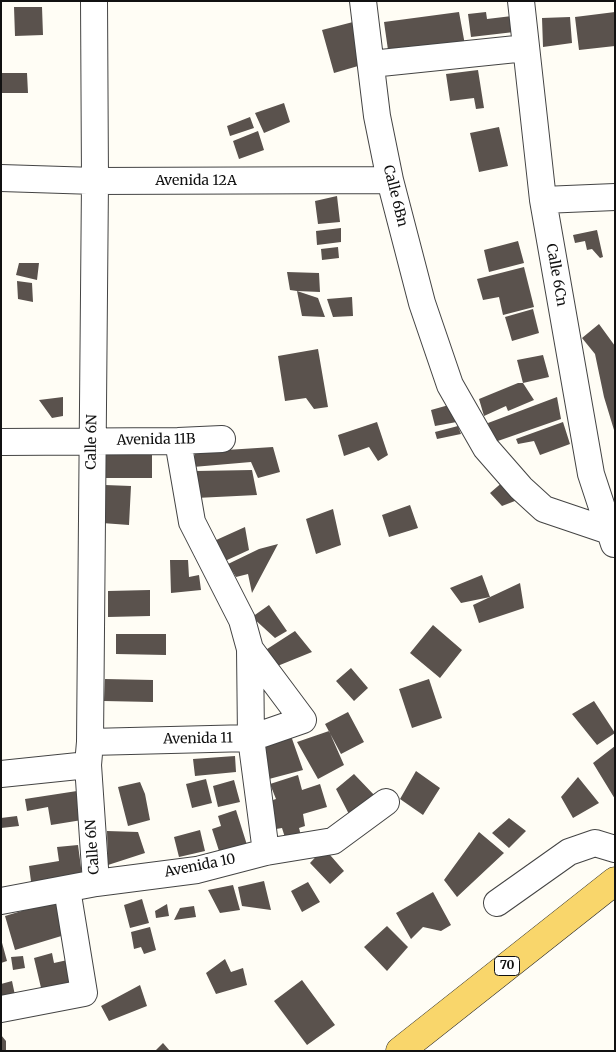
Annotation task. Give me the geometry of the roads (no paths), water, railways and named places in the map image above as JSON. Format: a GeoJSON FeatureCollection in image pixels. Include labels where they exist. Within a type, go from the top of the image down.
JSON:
{"type":"FeatureCollection","features":[{"type":"Feature","properties":{"kind":"main road","name":"70"},"geometry":{"type":"LineString","coordinates":[[400,1051],[615,881]]}},
{"type":"Feature","properties":{"kind":"street","name":"Calle 6N"},"geometry":{"type":"LineString","coordinates":[[94,1],[95,181],[89,754],[96,883]]}},
{"type":"Feature","properties":{"kind":"street","name":"Calle 6Bn"},"geometry":{"type":"LineString","coordinates":[[363,1],[377,116],[390,180],[422,303],[450,385],[486,448],[527,493],[544,509],[612,538]]}},
{"type":"Feature","properties":{"kind":"street","name":"Calle 6Cn"},"geometry":{"type":"LineString","coordinates":[[521,1],[543,200],[591,474],[612,538]]}},
{"type":"Feature","properties":{"kind":"street"},"geometry":{"type":"LineString","coordinates":[[371,64],[526,48]]}},
{"type":"Feature","properties":{"kind":"street","name":"Avenida 12A"},"geometry":{"type":"LineString","coordinates":[[1,178],[95,181],[390,180]]}},
{"type":"Feature","properties":{"kind":"street"},"geometry":{"type":"LineString","coordinates":[[543,200],[615,197]]}},
{"type":"Feature","properties":{"kind":"street","name":"Avenida 11B"},"geometry":{"type":"LineString","coordinates":[[1,442],[222,439]]}},
{"type":"Feature","properties":{"kind":"street"},"geometry":{"type":"LineString","coordinates":[[178,441],[192,522],[242,620],[250,649],[251,738],[266,852]]}},
{"type":"Feature","properties":{"kind":"street","name":"Avenida 11"},"geometry":{"type":"LineString","coordinates":[[1,774],[89,754],[251,738],[303,720],[250,649]]}},
{"type":"Feature","properties":{"kind":"street","name":"Avenida 10"},"geometry":{"type":"LineString","coordinates":[[1,901],[96,883],[197,870],[266,852],[333,841],[386,802]]}},
{"type":"Feature","properties":{"kind":"street"},"geometry":{"type":"LineString","coordinates":[[497,903],[569,852],[594,843],[615,849]]}},
{"type":"Feature","properties":{"kind":"street"},"geometry":{"type":"LineString","coordinates":[[1,1009],[84,993],[67,889]]}}]}
